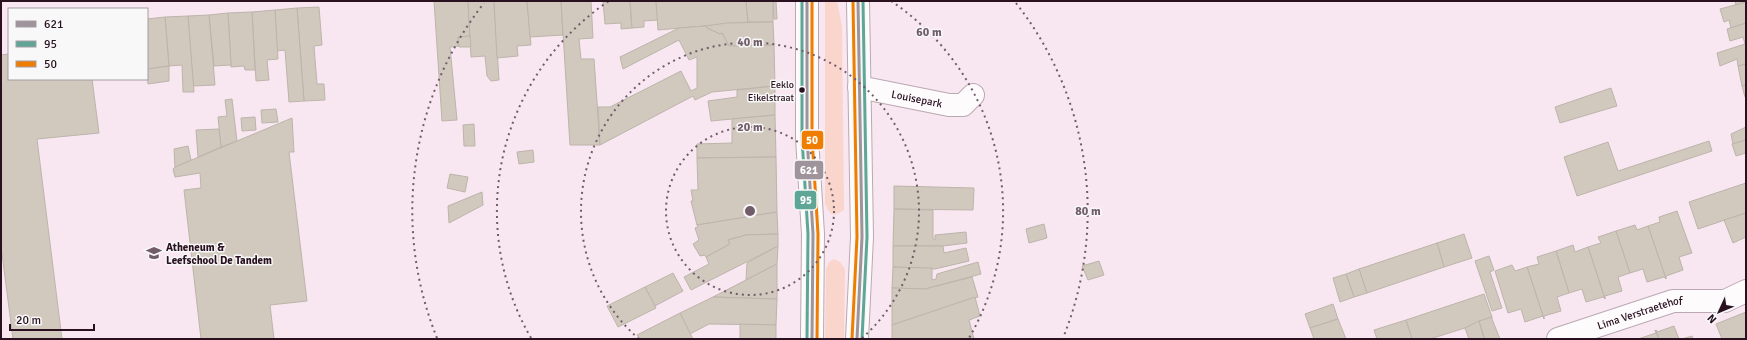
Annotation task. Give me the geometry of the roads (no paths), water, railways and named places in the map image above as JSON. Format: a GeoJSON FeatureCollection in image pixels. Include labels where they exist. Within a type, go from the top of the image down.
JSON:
{"type":"FeatureCollection","features":[{"type":"Feature","properties":{"kind":"main road"},"geometry":{"type":"LineString","coordinates":[[807,1],[807,138],[812,234],[812,339]]}},
{"type":"Feature","properties":{"kind":"main road"},"geometry":{"type":"LineString","coordinates":[[857,339],[862,237],[858,1]]}},
{"type":"Feature","properties":{"kind":"main road","name":"Louisepark"},"geometry":{"type":"LineString","coordinates":[[859,87],[950,105],[963,105],[973,95]]}},
{"type":"Feature","properties":{"kind":"main road","name":"Lima Verstraetehof"},"geometry":{"type":"LineString","coordinates":[[1558,339],[1673,301],[1724,300],[1746,292]]}},
{"type":"Feature","properties":{"kind":"place","name":"Eeklo Eikelstraat"},"geometry":{"type":"Point","coordinates":[802,90]}},
{"type":"Feature","properties":{"kind":"place","name":"Atheneum & Leefschool De Tandem"},"geometry":{"type":"Point","coordinates":[154,253]}}]}
